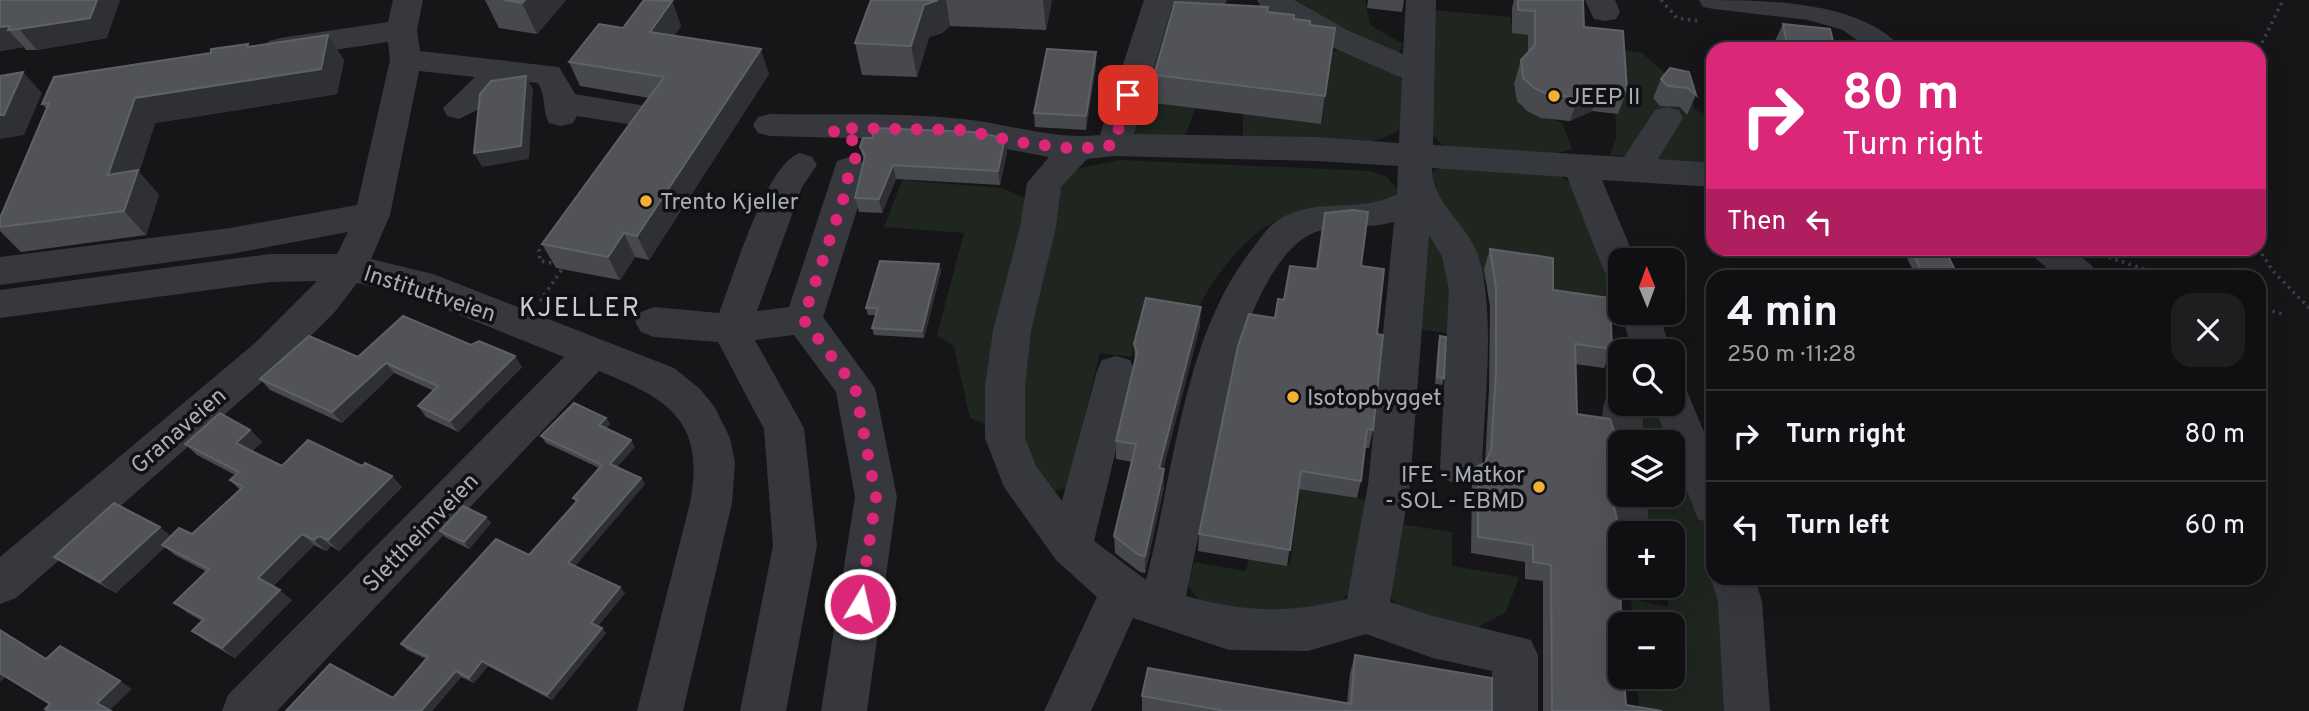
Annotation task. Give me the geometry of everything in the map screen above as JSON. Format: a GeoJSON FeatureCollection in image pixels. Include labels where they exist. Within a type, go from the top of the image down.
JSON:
{"type":"FeatureCollection","features":[{"type":"Feature","properties":{"kind":"street"},"geometry":{"type":"LineString","coordinates":[[1159,0],[1096,147],[1044,183],[1038,227],[1012,331],[1005,386],[1005,438],[1019,475],[1071,547],[1143,600],[1229,629],[1308,630],[1366,614],[1433,637],[1515,655],[1515,711]]}},
{"type":"Feature","properties":{"kind":"street"},"geometry":{"type":"LineString","coordinates":[[1179,0],[1212,0]]}},
{"type":"Feature","properties":{"kind":"street"},"geometry":{"type":"LineString","coordinates":[[1272,0],[1338,38],[1417,72]]}},
{"type":"Feature","properties":{"kind":"street"},"geometry":{"type":"LineString","coordinates":[[1366,614],[1389,485],[1415,179],[1421,0]]}},
{"type":"Feature","properties":{"kind":"street"},"geometry":{"type":"LineString","coordinates":[[1714,0],[1781,4],[1852,22],[1880,42]]}},
{"type":"Feature","properties":{"kind":"street"},"geometry":{"type":"LineString","coordinates":[[254,52],[405,30],[498,69],[548,74],[558,89],[560,108],[634,114]]}},
{"type":"Feature","properties":{"kind":"street","name":"Granaveien"},"geometry":{"type":"LineString","coordinates":[[0,584],[294,328],[321,302],[349,267],[366,236],[372,215],[405,30]]}},
{"type":"Feature","properties":{"kind":"street"},"geometry":{"type":"LineString","coordinates":[[459,108],[476,97],[498,69]]}},
{"type":"Feature","properties":{"kind":"street"},"geometry":{"type":"LineString","coordinates":[[1633,171],[1667,118]]}},
{"type":"Feature","properties":{"kind":"street"},"geometry":{"type":"LineString","coordinates":[[770,125],[839,144],[964,130],[1018,142],[1096,147],[1316,149],[1415,179],[1580,168],[1706,175]]}},
{"type":"Feature","properties":{"kind":"street"},"geometry":{"type":"LineString","coordinates":[[763,711],[795,546],[784,428],[742,355],[732,329],[786,184],[800,166],[800,152],[805,145],[821,136],[839,144]]}},
{"type":"Feature","properties":{"kind":"street"},"geometry":{"type":"LineString","coordinates":[[803,319],[846,191],[839,144]]}},
{"type":"Feature","properties":{"kind":"street"},"geometry":{"type":"LineString","coordinates":[[1580,168],[1613,248]]}},
{"type":"Feature","properties":{"kind":"street"},"geometry":{"type":"LineString","coordinates":[[1415,179],[1460,255],[1467,290],[1468,362],[1461,468]]}},
{"type":"Feature","properties":{"kind":"street"},"geometry":{"type":"LineString","coordinates":[[1082,702],[1111,614],[1143,600],[1230,314],[1245,281],[1292,228],[1331,216],[1376,216],[1400,210],[1415,179]]}},
{"type":"Feature","properties":{"kind":"street"},"geometry":{"type":"LineString","coordinates":[[0,271],[230,241],[372,215]]}},
{"type":"Feature","properties":{"kind":"street"},"geometry":{"type":"LineString","coordinates":[[2067,256],[2086,264]]}},
{"type":"Feature","properties":{"kind":"street","name":"Instituttveien"},"geometry":{"type":"LineString","coordinates":[[0,303],[270,268],[349,267],[420,285],[645,372],[674,389],[696,411],[713,450],[711,503],[660,711]]}},
{"type":"Feature","properties":{"kind":"street"},"geometry":{"type":"LineString","coordinates":[[654,322],[732,329],[803,319]]}},
{"type":"Feature","properties":{"kind":"street"},"geometry":{"type":"LineString","coordinates":[[803,319],[855,387],[876,497],[844,711]]}},
{"type":"Feature","properties":{"kind":"street","name":"Slettheimveien"},"geometry":{"type":"LineString","coordinates":[[246,711],[593,352]]}},
{"type":"Feature","properties":{"kind":"street"},"geometry":{"type":"LineString","coordinates":[[1071,547],[1116,371]]}},
{"type":"Feature","properties":{"kind":"street"},"geometry":{"type":"LineString","coordinates":[[1678,416],[1706,488]]}},
{"type":"Feature","properties":{"kind":"street"},"geometry":{"type":"LineString","coordinates":[[1735,585],[1740,602],[1747,711]]}},
{"type":"Feature","properties":{"kind":"path"},"geometry":{"type":"LineString","coordinates":[[2262,42],[2283,0]]}},
{"type":"Feature","properties":{"kind":"path"},"geometry":{"type":"LineString","coordinates":[[534,310],[565,265],[540,261],[539,249]]}},
{"type":"Feature","properties":{"kind":"path"},"geometry":{"type":"LineString","coordinates":[[2263,256],[2273,271],[2309,308]]}},
{"type":"Feature","properties":{"kind":"path"},"geometry":{"type":"LineString","coordinates":[[2086,264],[2126,270]]}},
{"type":"Feature","properties":{"kind":"path"},"geometry":{"type":"LineString","coordinates":[[2266,309],[2282,314]]}},
{"type":"Feature","properties":{"kind":"shaded area"},"geometry":{"type":"Polygon","coordinates":[[[1291,0],[1365,0],[1370,25],[1403,44],[1400,51],[1389,53],[1291,0]]]}},
{"type":"Feature","properties":{"kind":"shaded area"},"geometry":{"type":"Polygon","coordinates":[[[1434,10],[1510,17],[1513,31],[1528,32],[1529,65],[1514,86],[1521,107],[1562,123],[1572,149],[1550,155],[1444,146],[1426,129],[1434,10]]]}},
{"type":"Feature","properties":{"kind":"shaded area"},"geometry":{"type":"Polygon","coordinates":[[[1166,13],[1193,15],[1196,106],[1185,136],[1137,135],[1128,124],[1166,13]]]}},
{"type":"Feature","properties":{"kind":"shaded area"},"geometry":{"type":"Polygon","coordinates":[[[1344,47],[1383,64],[1405,82],[1400,129],[1365,143],[1345,145],[1243,141],[1243,113],[1322,123],[1332,53],[1344,47]]]}},
{"type":"Feature","properties":{"kind":"shaded area"},"geometry":{"type":"Polygon","coordinates":[[[1614,50],[1641,52],[1690,95],[1695,110],[1706,114],[1706,163],[1610,155],[1616,138],[1614,50]]]}},
{"type":"Feature","properties":{"kind":"shaded area"},"geometry":{"type":"Polygon","coordinates":[[[1120,160],[1371,171],[1387,177],[1398,190],[1390,206],[1308,211],[1288,215],[1273,222],[1234,255],[1196,312],[1145,308],[1131,357],[1100,353],[1067,488],[1046,493],[1017,424],[1016,379],[1062,181],[1076,169],[1120,160]]]}},
{"type":"Feature","properties":{"kind":"shaded area"},"geometry":{"type":"Polygon","coordinates":[[[1444,166],[1556,172],[1578,190],[1608,278],[1608,316],[1554,309],[1554,275],[1488,268],[1487,280],[1474,278],[1428,174],[1444,166]]]}},
{"type":"Feature","properties":{"kind":"shaded area"},"geometry":{"type":"Polygon","coordinates":[[[902,180],[1002,188],[1030,200],[987,425],[970,418],[954,347],[937,335],[964,233],[884,227],[902,180]]]}},
{"type":"Feature","properties":{"kind":"shaded area"},"geometry":{"type":"Polygon","coordinates":[[[1412,216],[1444,226],[1457,335],[1414,328],[1412,216]]]}},
{"type":"Feature","properties":{"kind":"shaded area"},"geometry":{"type":"Polygon","coordinates":[[[1634,416],[1669,416],[1675,430],[1635,430],[1634,416]]]}},
{"type":"Feature","properties":{"kind":"shaded area"},"geometry":{"type":"Polygon","coordinates":[[[1685,456],[1706,519],[1706,585],[1725,585],[1727,594],[1731,711],[1639,711],[1638,689],[1685,689],[1685,612],[1632,612],[1631,599],[1668,607],[1668,598],[1685,598],[1685,521],[1638,521],[1637,507],[1685,507],[1685,456]]]}},
{"type":"Feature","properties":{"kind":"shaded area"},"geometry":{"type":"Polygon","coordinates":[[[1300,489],[1372,501],[1363,576],[1339,604],[1304,619],[1204,607],[1188,586],[1194,562],[1246,571],[1249,558],[1290,565],[1300,489]]]}},
{"type":"Feature","properties":{"kind":"shaded area"},"geometry":{"type":"Polygon","coordinates":[[[1400,524],[1452,532],[1452,566],[1519,577],[1506,612],[1477,628],[1399,607],[1389,595],[1400,524]]]}},
{"type":"Feature","properties":{"kind":"building"},"geometry":{"type":"Polygon","coordinates":[[[0,0],[97,0],[90,18],[8,30],[10,26],[0,27],[0,0]]]}},
{"type":"Feature","properties":{"kind":"building"},"geometry":{"type":"Polygon","coordinates":[[[504,0],[525,0],[522,3],[504,0]]]}},
{"type":"Feature","properties":{"kind":"building"},"geometry":{"type":"Polygon","coordinates":[[[644,0],[672,1],[650,32],[761,49],[637,236],[624,233],[608,257],[542,244],[664,77],[569,62],[599,24],[623,28],[644,0]]]}},
{"type":"Feature","properties":{"kind":"building"},"geometry":{"type":"Polygon","coordinates":[[[871,0],[938,0],[924,5],[911,46],[855,43],[871,0]]]}},
{"type":"Feature","properties":{"kind":"building"},"geometry":{"type":"Polygon","coordinates":[[[1518,0],[1583,0],[1584,27],[1623,31],[1627,90],[1600,87],[1578,97],[1549,95],[1534,88],[1523,78],[1521,60],[1535,45],[1535,11],[1518,10],[1518,0]]]}},
{"type":"Feature","properties":{"kind":"building"},"geometry":{"type":"Polygon","coordinates":[[[1175,2],[1268,7],[1267,12],[1294,15],[1294,19],[1310,21],[1310,25],[1335,28],[1325,96],[1154,75],[1175,2]]]}},
{"type":"Feature","properties":{"kind":"building"},"geometry":{"type":"Polygon","coordinates":[[[1783,24],[1830,29],[1833,42],[1787,42],[1783,24]]]}},
{"type":"Feature","properties":{"kind":"building"},"geometry":{"type":"Polygon","coordinates":[[[328,35],[321,69],[135,98],[108,175],[138,170],[124,211],[0,227],[0,218],[49,103],[42,104],[54,77],[211,53],[211,49],[248,44],[247,47],[328,35]]]}},
{"type":"Feature","properties":{"kind":"building"},"geometry":{"type":"Polygon","coordinates":[[[1047,49],[1096,52],[1086,116],[1034,113],[1047,49]]]}},
{"type":"Feature","properties":{"kind":"building"},"geometry":{"type":"Polygon","coordinates":[[[1670,68],[1689,72],[1696,95],[1688,88],[1668,86],[1661,79],[1670,68]]]}},
{"type":"Feature","properties":{"kind":"building"},"geometry":{"type":"Polygon","coordinates":[[[23,72],[4,115],[0,115],[0,76],[23,72]]]}},
{"type":"Feature","properties":{"kind":"building"},"geometry":{"type":"Polygon","coordinates":[[[526,76],[521,146],[474,153],[480,94],[491,81],[526,76]]]}},
{"type":"Feature","properties":{"kind":"building"},"geometry":{"type":"Polygon","coordinates":[[[875,128],[974,132],[1005,138],[998,171],[893,165],[879,199],[855,198],[865,156],[860,147],[863,138],[872,138],[875,128]]]}},
{"type":"Feature","properties":{"kind":"building","name":"Isotopbygget"},"geometry":{"type":"Polygon","coordinates":[[[1353,210],[1368,212],[1361,266],[1384,269],[1377,334],[1383,335],[1373,430],[1367,429],[1361,481],[1301,471],[1290,550],[1199,534],[1238,346],[1249,314],[1275,318],[1278,299],[1284,300],[1290,266],[1317,269],[1325,213],[1353,210]]]}},
{"type":"Feature","properties":{"kind":"building","name":"IFE - Matkor - SOL - EBMD"},"geometry":{"type":"Polygon","coordinates":[[[1490,249],[1553,258],[1553,290],[1608,298],[1608,326],[1611,326],[1612,339],[1608,339],[1608,348],[1575,344],[1577,414],[1610,419],[1614,430],[1608,430],[1608,507],[1614,507],[1617,521],[1608,521],[1608,598],[1621,598],[1621,612],[1608,612],[1608,689],[1625,689],[1626,705],[1662,711],[1552,711],[1551,565],[1533,562],[1533,545],[1478,537],[1478,466],[1485,463],[1491,450],[1496,371],[1496,288],[1490,249]]]}},
{"type":"Feature","properties":{"kind":"building"},"geometry":{"type":"Polygon","coordinates":[[[1914,256],[1948,256],[1955,270],[1921,270],[1914,256]]]}},
{"type":"Feature","properties":{"kind":"building"},"geometry":{"type":"Polygon","coordinates":[[[880,261],[939,264],[922,331],[872,328],[878,308],[866,308],[880,261]]]}},
{"type":"Feature","properties":{"kind":"building"},"geometry":{"type":"Polygon","coordinates":[[[1146,298],[1201,307],[1159,468],[1164,469],[1145,556],[1139,555],[1114,536],[1136,444],[1116,441],[1137,353],[1134,344],[1146,298]]]}},
{"type":"Feature","properties":{"kind":"building"},"geometry":{"type":"Polygon","coordinates":[[[403,316],[471,345],[479,341],[515,356],[450,421],[418,406],[438,386],[386,363],[332,412],[260,379],[309,336],[358,357],[403,316]]]}},
{"type":"Feature","properties":{"kind":"building"},"geometry":{"type":"Polygon","coordinates":[[[1440,336],[1446,337],[1444,378],[1437,377],[1440,336]]]}},
{"type":"Feature","properties":{"kind":"building"},"geometry":{"type":"Polygon","coordinates":[[[574,403],[606,418],[599,425],[631,440],[610,464],[641,478],[568,563],[620,587],[591,623],[602,628],[547,695],[482,661],[469,678],[456,671],[421,711],[286,711],[330,664],[393,698],[428,657],[401,644],[496,539],[529,555],[578,500],[573,498],[602,465],[541,436],[574,403]]]}},
{"type":"Feature","properties":{"kind":"building"},"geometry":{"type":"Polygon","coordinates":[[[220,413],[250,430],[236,443],[282,466],[308,440],[362,466],[365,463],[392,476],[328,540],[319,536],[314,540],[302,534],[258,578],[280,590],[222,648],[192,631],[204,619],[174,603],[209,569],[162,545],[179,528],[192,534],[243,487],[230,480],[239,472],[185,444],[220,413]]]}},
{"type":"Feature","properties":{"kind":"building"},"geometry":{"type":"Polygon","coordinates":[[[114,503],[160,527],[100,582],[54,557],[114,503]]]}},
{"type":"Feature","properties":{"kind":"building"},"geometry":{"type":"Polygon","coordinates":[[[463,506],[486,517],[464,542],[440,531],[463,506]]]}},
{"type":"Feature","properties":{"kind":"building"},"geometry":{"type":"Polygon","coordinates":[[[0,630],[46,659],[60,646],[120,681],[97,703],[111,711],[45,709],[50,704],[0,673],[0,630]]]}},
{"type":"Feature","properties":{"kind":"building"},"geometry":{"type":"Polygon","coordinates":[[[1355,655],[1492,678],[1492,711],[1225,711],[1142,696],[1148,668],[1351,704],[1355,655]]]}},
{"type":"Feature","properties":{"kind":"place","name":"JEEP II"},"geometry":{"type":"Point","coordinates":[1554,96]}},
{"type":"Feature","properties":{"kind":"place","name":"Trento Kjeller"},"geometry":{"type":"Point","coordinates":[646,201]}},
{"type":"Feature","properties":{"kind":"place","name":"Isotopbygget"},"geometry":{"type":"Point","coordinates":[1293,397]}},
{"type":"Feature","properties":{"kind":"place","name":"IFE - Matkor - SOL - EBMD"},"geometry":{"type":"Point","coordinates":[1539,487]}},
{"type":"Feature","properties":{"kind":"district","name":"KJELLER"},"geometry":{"type":"Point","coordinates":[580,307]}},
{"type":"Feature","properties":{"kind":"route"},"geometry":{"type":"LineString","coordinates":[[860,604],[876,497],[855,387],[803,319],[846,191],[849,169],[858,158],[859,152],[854,141],[834,134],[834,128],[964,130],[1018,142],[1077,149],[1114,145],[1128,95]]}}]}
